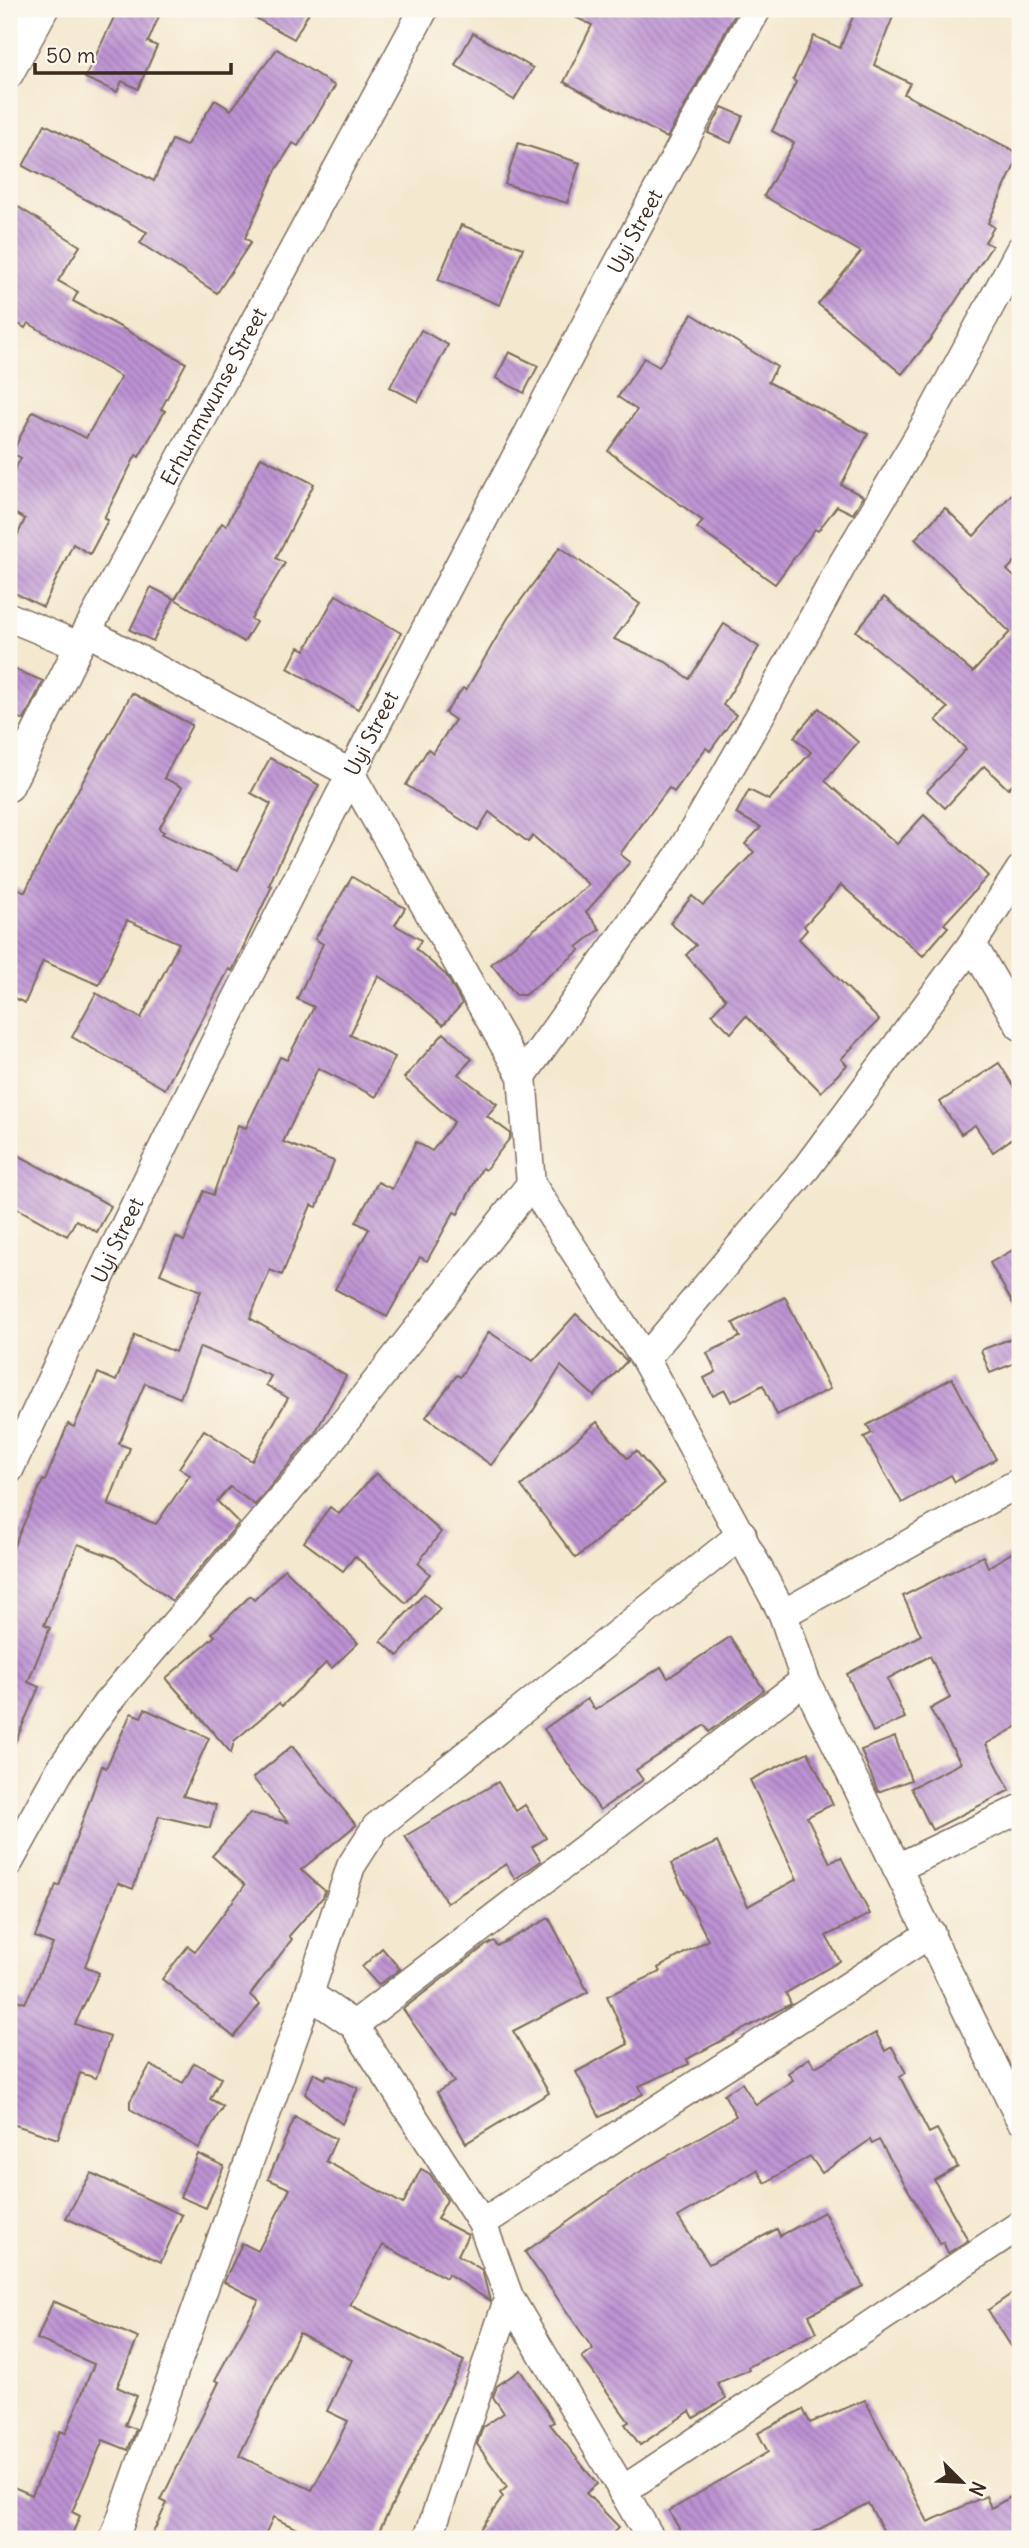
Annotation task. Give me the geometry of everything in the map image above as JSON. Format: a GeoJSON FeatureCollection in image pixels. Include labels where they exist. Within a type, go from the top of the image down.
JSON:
{"type":"FeatureCollection","features":[{"type":"Feature","properties":{"kind":"street","name":"Erhunmwunse Street"},"geometry":{"type":"LineString","coordinates":[[9,787],[83,639],[424,9]]}},
{"type":"Feature","properties":{"kind":"street","name":"Uyi Street"},"geometry":{"type":"LineString","coordinates":[[9,1470],[102,1270],[350,773],[660,182],[757,9]]}},
{"type":"Feature","properties":{"kind":"street"},"geometry":{"type":"LineString","coordinates":[[9,16],[38,21],[9,74]]}},
{"type":"Feature","properties":{"kind":"street"},"geometry":{"type":"LineString","coordinates":[[522,1076],[678,857],[762,712],[842,565],[930,417],[1020,250]]}},
{"type":"Feature","properties":{"kind":"street"},"geometry":{"type":"LineString","coordinates":[[9,617],[83,639],[350,773],[522,1076],[531,1184],[645,1359],[783,1614],[806,1680],[1020,2119]]}},
{"type":"Feature","properties":{"kind":"street"},"geometry":{"type":"LineString","coordinates":[[645,1359],[807,1167],[972,944],[1020,870]]}},
{"type":"Feature","properties":{"kind":"street"},"geometry":{"type":"LineString","coordinates":[[972,944],[1020,1026]]}},
{"type":"Feature","properties":{"kind":"street"},"geometry":{"type":"LineString","coordinates":[[9,1862],[60,1770],[107,1703],[315,1460],[531,1184]]}},
{"type":"Feature","properties":{"kind":"street"},"geometry":{"type":"LineString","coordinates":[[783,1614],[1020,1482]]}},
{"type":"Feature","properties":{"kind":"street"},"geometry":{"type":"LineString","coordinates":[[114,2539],[309,1994],[351,1866],[376,1826],[741,1534]]}},
{"type":"Feature","properties":{"kind":"street"},"geometry":{"type":"LineString","coordinates":[[354,2025],[806,1680]]}},
{"type":"Feature","properties":{"kind":"street"},"geometry":{"type":"LineString","coordinates":[[897,1868],[1020,1809]]}},
{"type":"Feature","properties":{"kind":"street"},"geometry":{"type":"LineString","coordinates":[[482,2222],[931,1933]]}},
{"type":"Feature","properties":{"kind":"street"},"geometry":{"type":"LineString","coordinates":[[309,1994],[354,2025],[482,2222],[509,2297],[652,2539]]}},
{"type":"Feature","properties":{"kind":"street"},"geometry":{"type":"LineString","coordinates":[[622,2491],[1020,2225]]}},
{"type":"Feature","properties":{"kind":"street"},"geometry":{"type":"LineString","coordinates":[[428,2539],[509,2297]]}},
{"type":"Feature","properties":{"kind":"building"},"geometry":{"type":"Polygon","coordinates":[[[118,9],[162,9],[148,42],[157,46],[138,89],[122,81],[117,92],[85,78],[118,9]]]}},
{"type":"Feature","properties":{"kind":"building"},"geometry":{"type":"Polygon","coordinates":[[[239,9],[311,9],[294,39],[239,9]]]}},
{"type":"Feature","properties":{"kind":"building"},"geometry":{"type":"Polygon","coordinates":[[[558,9],[738,9],[667,138],[564,82],[592,25],[558,9]]]}},
{"type":"Feature","properties":{"kind":"building"},"geometry":{"type":"Polygon","coordinates":[[[856,9],[896,9],[874,65],[910,83],[904,94],[1020,154],[988,223],[994,227],[985,242],[992,246],[930,340],[902,374],[818,304],[861,252],[764,196],[794,143],[772,131],[796,82],[793,80],[814,36],[840,48],[856,9]]]}},
{"type":"Feature","properties":{"kind":"building"},"geometry":{"type":"Polygon","coordinates":[[[473,33],[533,68],[514,100],[455,65],[473,33]]]}},
{"type":"Feature","properties":{"kind":"building"},"geometry":{"type":"Polygon","coordinates":[[[277,49],[335,86],[298,146],[293,143],[276,170],[245,238],[251,242],[217,293],[140,243],[147,232],[23,166],[45,124],[154,181],[172,140],[186,146],[215,100],[231,110],[277,49]]]}},
{"type":"Feature","properties":{"kind":"building"},"geometry":{"type":"Polygon","coordinates":[[[722,107],[743,116],[731,143],[708,133],[722,107]]]}},
{"type":"Feature","properties":{"kind":"building"},"geometry":{"type":"Polygon","coordinates":[[[518,143],[580,163],[567,203],[505,184],[518,143]]]}},
{"type":"Feature","properties":{"kind":"building"},"geometry":{"type":"Polygon","coordinates":[[[9,201],[80,246],[58,281],[78,292],[73,301],[186,363],[161,409],[165,411],[139,457],[136,455],[104,518],[108,520],[90,554],[73,544],[43,607],[9,590],[9,553],[25,519],[9,510],[9,480],[21,458],[12,453],[33,411],[86,438],[121,377],[28,323],[25,328],[9,318],[9,201]]]}},
{"type":"Feature","properties":{"kind":"building"},"geometry":{"type":"Polygon","coordinates":[[[461,225],[523,248],[500,305],[438,280],[461,225]]]}},
{"type":"Feature","properties":{"kind":"building"},"geometry":{"type":"Polygon","coordinates":[[[692,314],[777,367],[768,382],[868,434],[841,485],[863,496],[853,514],[837,506],[818,531],[815,529],[775,584],[697,528],[703,521],[608,451],[637,410],[618,397],[644,358],[659,367],[692,314]]]}},
{"type":"Feature","properties":{"kind":"building"},"geometry":{"type":"Polygon","coordinates":[[[421,330],[448,345],[418,402],[390,387],[421,330]]]}},
{"type":"Feature","properties":{"kind":"building"},"geometry":{"type":"Polygon","coordinates":[[[509,352],[538,366],[524,393],[496,378],[509,352]]]}},
{"type":"Feature","properties":{"kind":"building"},"geometry":{"type":"Polygon","coordinates":[[[261,457],[314,484],[276,558],[285,563],[251,619],[256,622],[244,642],[175,599],[222,523],[226,526],[261,457]]]}},
{"type":"Feature","properties":{"kind":"building"},"geometry":{"type":"Polygon","coordinates":[[[1020,485],[1020,556],[1007,570],[1020,583],[1020,776],[1008,789],[984,766],[945,808],[927,791],[966,749],[936,720],[948,708],[856,631],[884,597],[973,672],[1010,632],[915,539],[945,508],[974,536],[1020,485]]]}},
{"type":"Feature","properties":{"kind":"building"},"geometry":{"type":"Polygon","coordinates":[[[560,547],[640,604],[614,639],[666,662],[689,679],[724,624],[759,647],[723,705],[736,715],[710,751],[706,748],[674,792],[669,788],[620,854],[630,862],[586,912],[600,929],[577,947],[580,950],[525,995],[516,995],[491,964],[589,885],[533,836],[528,842],[489,812],[478,830],[406,785],[428,749],[433,753],[455,720],[445,713],[463,688],[466,690],[508,618],[560,547]]]}},
{"type":"Feature","properties":{"kind":"building"},"geometry":{"type":"Polygon","coordinates":[[[151,587],[174,599],[153,641],[130,630],[151,587]]]}},
{"type":"Feature","properties":{"kind":"building"},"geometry":{"type":"Polygon","coordinates":[[[336,595],[401,633],[358,709],[288,668],[299,647],[305,650],[336,595]]]}},
{"type":"Feature","properties":{"kind":"building"},"geometry":{"type":"Polygon","coordinates":[[[9,667],[43,681],[24,720],[9,714],[9,667]]]}},
{"type":"Feature","properties":{"kind":"building"},"geometry":{"type":"Polygon","coordinates":[[[132,693],[192,725],[164,778],[182,787],[159,829],[164,832],[162,834],[238,870],[271,804],[251,793],[270,758],[319,785],[292,835],[269,885],[272,886],[232,971],[229,969],[165,1089],[72,1037],[96,993],[141,1018],[179,943],[127,920],[99,985],[43,961],[25,1003],[9,996],[9,884],[25,892],[54,833],[132,693]]]}},
{"type":"Feature","properties":{"kind":"building"},"geometry":{"type":"Polygon","coordinates":[[[819,708],[858,742],[825,781],[897,844],[924,815],[988,876],[944,924],[948,927],[923,956],[841,885],[804,926],[807,930],[799,939],[879,1020],[841,1059],[847,1065],[821,1092],[746,1016],[731,1033],[712,1014],[726,999],[686,955],[696,945],[670,923],[692,896],[703,905],[754,852],[745,844],[761,827],[736,814],[749,790],[769,800],[811,752],[794,737],[819,708]]]}},
{"type":"Feature","properties":{"kind":"building"},"geometry":{"type":"Polygon","coordinates":[[[352,877],[405,908],[395,925],[421,940],[416,949],[446,975],[462,1004],[443,1025],[406,993],[378,976],[350,1035],[395,1057],[376,1097],[318,1068],[283,1142],[334,1161],[317,1207],[311,1205],[282,1275],[270,1270],[250,1318],[346,1376],[315,1433],[255,1505],[230,1487],[217,1501],[239,1523],[172,1601],[115,1558],[78,1544],[44,1625],[50,1628],[28,1682],[39,1687],[9,1757],[9,1557],[68,1424],[74,1427],[98,1373],[116,1381],[135,1335],[175,1352],[201,1291],[160,1274],[176,1237],[184,1241],[204,1191],[213,1195],[238,1125],[246,1128],[280,1057],[287,1060],[314,1007],[297,999],[323,944],[315,939],[352,877]],[[200,1347],[180,1398],[145,1383],[119,1444],[130,1448],[108,1505],[156,1524],[190,1475],[179,1468],[204,1430],[252,1461],[288,1398],[266,1385],[271,1376],[200,1347]]]}},
{"type":"Feature","properties":{"kind":"building"},"geometry":{"type":"Polygon","coordinates":[[[444,1033],[472,1059],[458,1074],[497,1104],[487,1116],[510,1133],[510,1138],[485,1170],[482,1168],[458,1214],[454,1212],[427,1261],[420,1257],[387,1317],[335,1289],[369,1229],[356,1222],[378,1182],[392,1189],[416,1142],[432,1151],[454,1122],[404,1078],[444,1033]]]}},
{"type":"Feature","properties":{"kind":"building"},"geometry":{"type":"Polygon","coordinates":[[[999,1063],[1020,1096],[1020,1133],[993,1152],[975,1125],[961,1134],[940,1102],[999,1063]]]}},
{"type":"Feature","properties":{"kind":"building"},"geometry":{"type":"Polygon","coordinates":[[[9,1150],[111,1206],[97,1232],[76,1220],[67,1236],[9,1204],[9,1150]]]}},
{"type":"Feature","properties":{"kind":"building"},"geometry":{"type":"Polygon","coordinates":[[[1020,1246],[1020,1316],[990,1263],[1020,1246]]]}},
{"type":"Feature","properties":{"kind":"building"},"geometry":{"type":"Polygon","coordinates":[[[785,1297],[830,1389],[777,1415],[763,1385],[731,1402],[725,1390],[713,1396],[704,1378],[716,1372],[707,1353],[740,1337],[733,1323],[785,1297]]]}},
{"type":"Feature","properties":{"kind":"building"},"geometry":{"type":"Polygon","coordinates":[[[576,1314],[627,1361],[594,1396],[561,1366],[533,1411],[491,1465],[426,1417],[457,1375],[460,1377],[489,1332],[533,1361],[576,1314]]]}},
{"type":"Feature","properties":{"kind":"building"},"geometry":{"type":"Polygon","coordinates":[[[1020,1335],[1020,1361],[990,1373],[981,1350],[1020,1335]]]}},
{"type":"Feature","properties":{"kind":"building"},"geometry":{"type":"Polygon","coordinates":[[[952,1378],[996,1459],[955,1482],[951,1475],[902,1503],[864,1437],[872,1433],[867,1425],[952,1378]]]}},
{"type":"Feature","properties":{"kind":"building"},"geometry":{"type":"Polygon","coordinates":[[[597,1422],[627,1458],[636,1451],[664,1484],[576,1558],[521,1486],[597,1422]]]}},
{"type":"Feature","properties":{"kind":"building"},"geometry":{"type":"Polygon","coordinates":[[[376,1473],[441,1532],[418,1563],[430,1574],[406,1603],[355,1556],[343,1571],[304,1542],[330,1507],[339,1514],[376,1473]]]}},
{"type":"Feature","properties":{"kind":"building"},"geometry":{"type":"Polygon","coordinates":[[[1020,1548],[1020,1725],[986,1744],[1010,1790],[932,1830],[911,1788],[961,1763],[930,1709],[950,1698],[930,1656],[887,1679],[905,1718],[873,1732],[847,1674],[921,1635],[903,1596],[983,1556],[988,1567],[1020,1548]]]}},
{"type":"Feature","properties":{"kind":"building"},"geometry":{"type":"Polygon","coordinates":[[[285,1569],[358,1643],[332,1668],[326,1663],[282,1706],[279,1703],[234,1741],[231,1753],[166,1678],[215,1636],[212,1633],[250,1596],[254,1600],[285,1569]]]}},
{"type":"Feature","properties":{"kind":"building"},"geometry":{"type":"Polygon","coordinates":[[[424,1594],[440,1609],[398,1656],[381,1641],[424,1594]]]}},
{"type":"Feature","properties":{"kind":"building"},"geometry":{"type":"Polygon","coordinates":[[[730,1637],[764,1690],[709,1732],[705,1725],[636,1770],[643,1780],[600,1810],[544,1729],[587,1699],[595,1710],[661,1667],[668,1678],[730,1637]]]}},
{"type":"Feature","properties":{"kind":"building"},"geometry":{"type":"Polygon","coordinates":[[[145,1709],[209,1738],[183,1796],[216,1805],[210,1828],[159,1816],[133,1889],[118,1883],[85,1966],[99,1973],[75,2024],[110,2037],[96,2078],[80,2073],[58,2139],[9,2123],[9,1997],[25,2003],[53,1944],[35,1937],[56,1885],[59,1886],[102,1766],[106,1768],[131,1713],[141,1717],[145,1709]]]}},
{"type":"Feature","properties":{"kind":"building"},"geometry":{"type":"Polygon","coordinates":[[[895,1737],[911,1780],[878,1792],[861,1750],[895,1737]]]}},
{"type":"Feature","properties":{"kind":"building"},"geometry":{"type":"Polygon","coordinates":[[[292,1746],[356,1825],[301,1870],[325,1891],[323,1897],[289,1936],[292,1939],[250,1995],[260,2004],[234,2037],[162,1979],[188,1946],[195,1951],[245,1885],[212,1856],[250,1813],[288,1822],[253,1778],[292,1746]]]}},
{"type":"Feature","properties":{"kind":"building"},"geometry":{"type":"Polygon","coordinates":[[[808,1752],[833,1804],[807,1817],[830,1863],[841,1857],[870,1914],[826,1936],[840,1961],[786,1993],[791,2004],[687,2059],[689,2064],[639,2086],[643,2094],[600,2117],[576,2072],[628,2044],[607,1996],[660,1972],[658,1968],[708,1940],[671,1864],[717,1842],[748,1906],[797,1879],[750,1780],[808,1752]]]}},
{"type":"Feature","properties":{"kind":"building"},"geometry":{"type":"Polygon","coordinates":[[[498,1782],[516,1811],[525,1805],[546,1838],[532,1847],[541,1861],[515,1879],[506,1864],[447,1903],[405,1836],[498,1782]]]}},
{"type":"Feature","properties":{"kind":"building"},"geometry":{"type":"Polygon","coordinates":[[[549,1918],[588,1992],[513,2031],[549,2093],[466,2143],[437,2092],[454,2082],[403,2009],[485,1946],[494,1941],[497,1946],[549,1918]]]}},
{"type":"Feature","properties":{"kind":"building"},"geometry":{"type":"Polygon","coordinates":[[[382,1948],[400,1969],[378,1985],[362,1967],[382,1948]]]}},
{"type":"Feature","properties":{"kind":"building"},"geometry":{"type":"Polygon","coordinates":[[[876,2033],[885,2051],[892,2047],[906,2073],[900,2077],[929,2133],[937,2129],[958,2167],[934,2180],[968,2240],[948,2253],[943,2242],[940,2244],[879,2140],[872,2144],[870,2140],[822,2173],[810,2156],[765,2183],[757,2170],[678,2217],[709,2264],[777,2229],[780,2236],[824,2212],[863,2286],[809,2315],[817,2332],[748,2367],[749,2370],[717,2383],[726,2398],[694,2418],[690,2411],[640,2445],[625,2424],[629,2422],[582,2357],[593,2349],[525,2252],[633,2176],[736,2116],[724,2094],[742,2083],[756,2105],[793,2080],[788,2073],[809,2058],[815,2067],[876,2033]]]}},
{"type":"Feature","properties":{"kind":"building"},"geometry":{"type":"Polygon","coordinates":[[[194,2063],[221,2078],[210,2099],[223,2106],[199,2148],[130,2109],[130,2101],[150,2065],[183,2083],[194,2063]]]}},
{"type":"Feature","properties":{"kind":"building"},"geometry":{"type":"Polygon","coordinates":[[[314,2073],[325,2079],[327,2075],[358,2088],[342,2124],[305,2094],[314,2073]]]}},
{"type":"Feature","properties":{"kind":"building"},"geometry":{"type":"Polygon","coordinates":[[[295,2117],[336,2139],[326,2161],[403,2204],[421,2169],[430,2174],[447,2200],[437,2219],[468,2235],[458,2255],[482,2270],[490,2301],[448,2274],[446,2278],[383,2245],[350,2305],[464,2361],[375,2539],[317,2539],[273,2517],[263,2539],[150,2539],[167,2503],[161,2500],[219,2382],[215,2380],[259,2300],[224,2282],[242,2243],[258,2251],[290,2189],[268,2179],[295,2117]],[[299,2333],[239,2456],[312,2490],[348,2421],[327,2411],[352,2360],[299,2333]]]}},
{"type":"Feature","properties":{"kind":"building"},"geometry":{"type":"Polygon","coordinates":[[[198,2154],[224,2166],[206,2208],[180,2197],[198,2154]]]}},
{"type":"Feature","properties":{"kind":"building"},"geometry":{"type":"Polygon","coordinates":[[[91,2173],[182,2215],[161,2262],[66,2218],[91,2173]]]}},
{"type":"Feature","properties":{"kind":"building"},"geometry":{"type":"Polygon","coordinates":[[[1020,2288],[1020,2360],[988,2310],[1020,2288]]]}},
{"type":"Feature","properties":{"kind":"building"},"geometry":{"type":"Polygon","coordinates":[[[53,2301],[138,2338],[117,2387],[137,2396],[125,2425],[136,2429],[128,2450],[103,2440],[72,2512],[80,2516],[70,2539],[9,2539],[9,2485],[32,2495],[60,2431],[66,2433],[94,2364],[37,2339],[53,2301]]]}},
{"type":"Feature","properties":{"kind":"building"},"geometry":{"type":"Polygon","coordinates":[[[520,2370],[554,2422],[550,2424],[597,2484],[586,2493],[619,2527],[607,2539],[473,2539],[503,2497],[500,2493],[507,2487],[477,2444],[483,2427],[504,2413],[493,2397],[497,2386],[520,2370]]]}},
{"type":"Feature","properties":{"kind":"building"},"geometry":{"type":"Polygon","coordinates":[[[865,2400],[928,2522],[986,2496],[991,2508],[1020,2492],[1020,2539],[888,2539],[868,2503],[801,2539],[685,2539],[669,2511],[768,2452],[758,2433],[803,2409],[810,2423],[865,2400]]]}}]}
